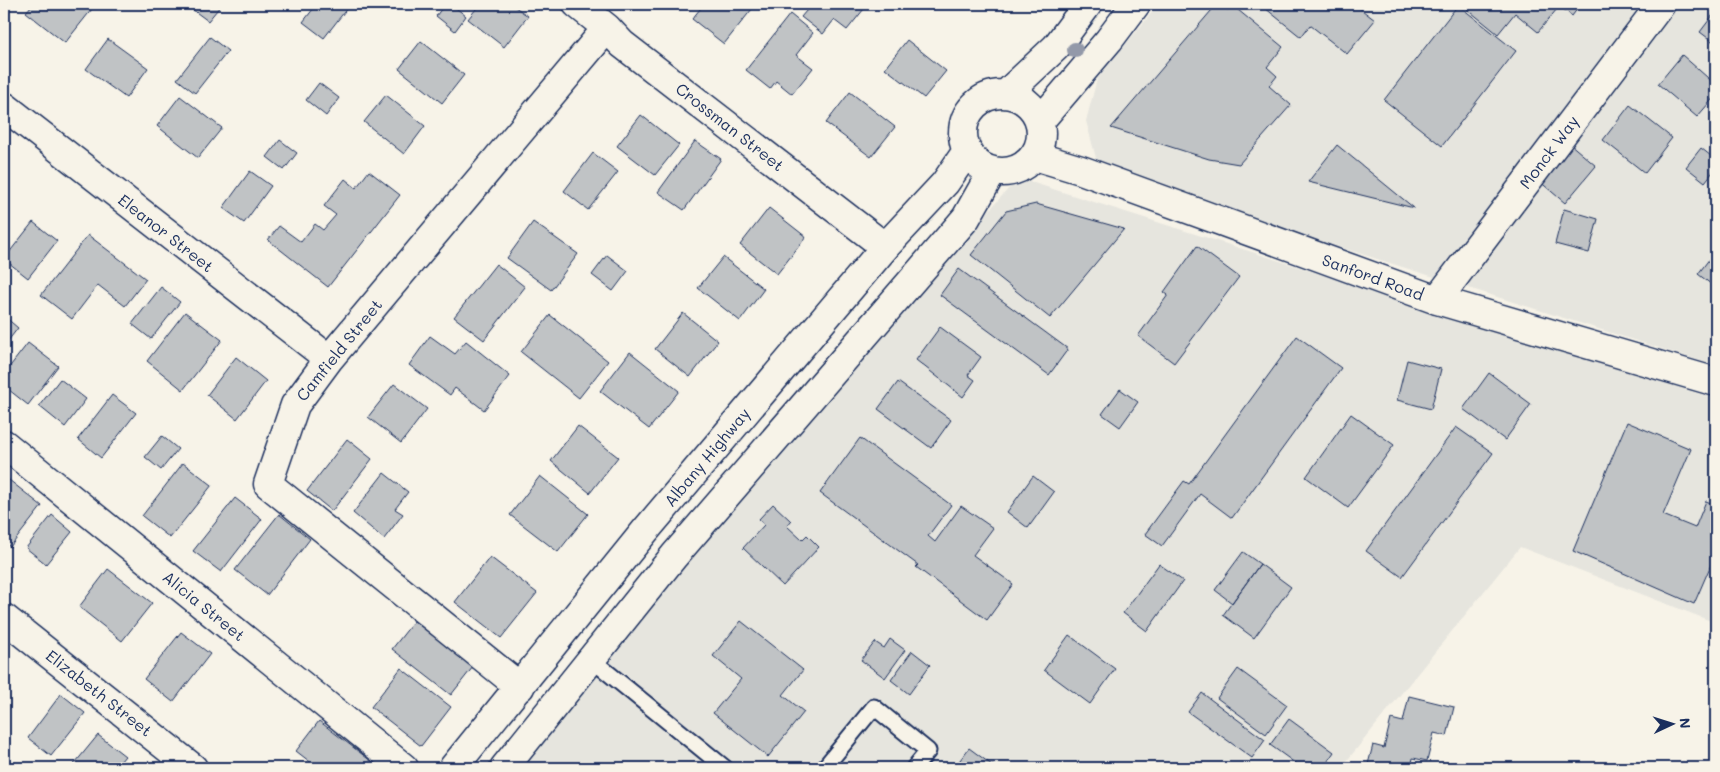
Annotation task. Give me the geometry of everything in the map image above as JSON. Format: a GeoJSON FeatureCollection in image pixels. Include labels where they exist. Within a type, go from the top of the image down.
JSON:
{"type":"FeatureCollection","features":[{"type":"Feature","properties":{"kind":"main road","name":"Crossman Street"},"geometry":{"type":"LineString","coordinates":[[577,4],[607,28],[622,44],[886,246]]}},
{"type":"Feature","properties":{"kind":"main road"},"geometry":{"type":"LineString","coordinates":[[1006,94],[1056,47],[1088,4]]}},
{"type":"Feature","properties":{"kind":"main road"},"geometry":{"type":"LineString","coordinates":[[1040,121],[1109,40],[1136,4]]}},
{"type":"Feature","properties":{"kind":"main road","name":"Monck Way"},"geometry":{"type":"LineString","coordinates":[[1436,300],[1661,4]]}},
{"type":"Feature","properties":{"kind":"main road","name":"Camfield Street"},"geometry":{"type":"LineString","coordinates":[[520,687],[268,484],[294,405],[329,359],[607,28]]}},
{"type":"Feature","properties":{"kind":"main road"},"geometry":{"type":"LineString","coordinates":[[1006,94],[1021,98],[1037,114],[1040,121],[1042,139],[1034,156],[1027,164],[1013,172],[992,172],[977,164],[967,151],[964,145],[964,124],[970,111],[979,101],[986,97],[1006,94]]}},
{"type":"Feature","properties":{"kind":"main road","name":"Eleanor Street"},"geometry":{"type":"LineString","coordinates":[[4,106],[329,359]]}},
{"type":"Feature","properties":{"kind":"main road","name":"Albany Highway"},"geometry":{"type":"LineString","coordinates":[[453,768],[645,531],[886,246],[945,183],[967,151]]}},
{"type":"Feature","properties":{"kind":"main road","name":"Sanford Road"},"geometry":{"type":"LineString","coordinates":[[1034,156],[1081,170],[1436,300],[1716,382]]}},
{"type":"Feature","properties":{"kind":"main road"},"geometry":{"type":"LineString","coordinates":[[504,768],[674,556],[966,218],[992,172]]}},
{"type":"Feature","properties":{"kind":"main road","name":"Alicia Street"},"geometry":{"type":"LineString","coordinates":[[4,444],[404,768]]}},
{"type":"Feature","properties":{"kind":"main road"},"geometry":{"type":"LineString","coordinates":[[645,531],[674,556]]}},
{"type":"Feature","properties":{"kind":"main road","name":"Elizabeth Street"},"geometry":{"type":"LineString","coordinates":[[4,618],[193,768]]}},
{"type":"Feature","properties":{"kind":"lane"},"geometry":{"type":"LineString","coordinates":[[591,658],[725,768]]}},
{"type":"Feature","properties":{"kind":"lane"},"geometry":{"type":"LineString","coordinates":[[824,768],[874,707],[928,751],[914,768]]}},
{"type":"Feature","properties":{"kind":"shaded area"},"geometry":{"type":"Polygon","coordinates":[[[1159,4],[1716,4],[1716,366],[1124,179],[1096,158],[1086,121],[1097,79],[1159,4]]]}},
{"type":"Feature","properties":{"kind":"shaded area"},"geometry":{"type":"Polygon","coordinates":[[[1018,178],[1716,399],[1716,623],[1520,547],[1341,768],[492,768],[1018,178]]]}},
{"type":"Feature","properties":{"kind":"building"},"geometry":{"type":"Polygon","coordinates":[[[33,4],[96,4],[65,43],[26,12],[33,4]]]}},
{"type":"Feature","properties":{"kind":"building"},"geometry":{"type":"Polygon","coordinates":[[[185,4],[222,4],[208,21],[185,4]]]}},
{"type":"Feature","properties":{"kind":"building"},"geometry":{"type":"Polygon","coordinates":[[[317,4],[344,4],[348,7],[324,38],[303,22],[317,4]]]}},
{"type":"Feature","properties":{"kind":"building"},"geometry":{"type":"Polygon","coordinates":[[[445,4],[451,4],[466,16],[455,31],[436,16],[445,4]]]}},
{"type":"Feature","properties":{"kind":"building"},"geometry":{"type":"Polygon","coordinates":[[[480,4],[511,4],[528,16],[504,47],[468,19],[480,4]]]}},
{"type":"Feature","properties":{"kind":"building"},"geometry":{"type":"Polygon","coordinates":[[[704,4],[756,4],[724,44],[692,19],[704,4]]]}},
{"type":"Feature","properties":{"kind":"building"},"geometry":{"type":"Polygon","coordinates":[[[812,4],[868,4],[847,30],[834,20],[823,34],[801,17],[812,4]]]}},
{"type":"Feature","properties":{"kind":"building"},"geometry":{"type":"Polygon","coordinates":[[[1217,4],[1228,10],[1232,5],[1283,47],[1267,67],[1277,76],[1269,86],[1291,105],[1239,164],[1209,159],[1111,128],[1217,4]]]}},
{"type":"Feature","properties":{"kind":"building"},"geometry":{"type":"Polygon","coordinates":[[[1260,4],[1354,4],[1375,20],[1347,54],[1310,25],[1301,37],[1260,4]]]}},
{"type":"Feature","properties":{"kind":"building"},"geometry":{"type":"Polygon","coordinates":[[[1461,4],[1551,4],[1557,9],[1538,32],[1515,13],[1498,34],[1461,4]]]}},
{"type":"Feature","properties":{"kind":"building"},"geometry":{"type":"Polygon","coordinates":[[[1557,4],[1581,4],[1572,16],[1557,4]]]}},
{"type":"Feature","properties":{"kind":"building"},"geometry":{"type":"Polygon","coordinates":[[[1458,5],[1516,51],[1442,146],[1384,100],[1458,5]]]}},
{"type":"Feature","properties":{"kind":"building"},"geometry":{"type":"Polygon","coordinates":[[[1716,11],[1716,44],[1700,32],[1716,11]]]}},
{"type":"Feature","properties":{"kind":"building"},"geometry":{"type":"Polygon","coordinates":[[[790,14],[813,33],[796,55],[813,68],[792,94],[776,81],[770,89],[746,70],[790,14]]]}},
{"type":"Feature","properties":{"kind":"building"},"geometry":{"type":"Polygon","coordinates":[[[210,37],[228,51],[195,93],[177,79],[210,37]]]}},
{"type":"Feature","properties":{"kind":"building"},"geometry":{"type":"Polygon","coordinates":[[[108,39],[148,68],[126,98],[86,69],[108,39]]]}},
{"type":"Feature","properties":{"kind":"building"},"geometry":{"type":"Polygon","coordinates":[[[907,40],[946,71],[924,98],[885,68],[907,40]]]}},
{"type":"Feature","properties":{"kind":"building"},"geometry":{"type":"Polygon","coordinates":[[[421,41],[464,75],[442,103],[399,69],[421,41]]]}},
{"type":"Feature","properties":{"kind":"building"},"geometry":{"type":"Polygon","coordinates":[[[1682,55],[1716,85],[1716,95],[1697,117],[1658,84],[1682,55]]]}},
{"type":"Feature","properties":{"kind":"building"},"geometry":{"type":"Polygon","coordinates":[[[319,83],[339,98],[326,116],[306,100],[319,83]]]}},
{"type":"Feature","properties":{"kind":"building"},"geometry":{"type":"Polygon","coordinates":[[[850,92],[895,127],[871,157],[826,123],[850,92]]]}},
{"type":"Feature","properties":{"kind":"building"},"geometry":{"type":"Polygon","coordinates":[[[386,95],[425,126],[404,154],[364,122],[386,95]]]}},
{"type":"Feature","properties":{"kind":"building"},"geometry":{"type":"Polygon","coordinates":[[[180,96],[222,128],[198,158],[157,126],[180,96]]]}},
{"type":"Feature","properties":{"kind":"building"},"geometry":{"type":"Polygon","coordinates":[[[1630,105],[1672,138],[1645,173],[1603,140],[1630,105]]]}},
{"type":"Feature","properties":{"kind":"building"},"geometry":{"type":"Polygon","coordinates":[[[641,115],[679,145],[655,175],[617,146],[641,115]]]}},
{"type":"Feature","properties":{"kind":"building"},"geometry":{"type":"Polygon","coordinates":[[[280,140],[297,153],[284,170],[267,157],[280,140]]]}},
{"type":"Feature","properties":{"kind":"building"},"geometry":{"type":"Polygon","coordinates":[[[695,141],[721,159],[684,210],[658,192],[695,141]]]}},
{"type":"Feature","properties":{"kind":"building"},"geometry":{"type":"Polygon","coordinates":[[[1569,143],[1596,166],[1565,203],[1538,180],[1569,143]]]}},
{"type":"Feature","properties":{"kind":"building"},"geometry":{"type":"Polygon","coordinates":[[[1337,145],[1414,208],[1308,182],[1337,145]]]}},
{"type":"Feature","properties":{"kind":"building"},"geometry":{"type":"Polygon","coordinates":[[[1701,148],[1716,160],[1716,168],[1705,182],[1686,167],[1701,148]]]}},
{"type":"Feature","properties":{"kind":"building"},"geometry":{"type":"Polygon","coordinates":[[[593,153],[618,172],[588,210],[564,191],[593,153]]]}},
{"type":"Feature","properties":{"kind":"building"},"geometry":{"type":"Polygon","coordinates":[[[250,171],[271,186],[244,223],[223,208],[250,171]]]}},
{"type":"Feature","properties":{"kind":"building"},"geometry":{"type":"Polygon","coordinates":[[[369,171],[400,195],[328,287],[268,240],[279,226],[301,242],[315,224],[323,230],[336,215],[324,206],[345,179],[356,188],[369,171]]]}},
{"type":"Feature","properties":{"kind":"building"},"geometry":{"type":"Polygon","coordinates":[[[1036,204],[1124,229],[1050,318],[971,255],[1006,211],[1036,204]]]}},
{"type":"Feature","properties":{"kind":"building"},"geometry":{"type":"Polygon","coordinates":[[[769,208],[806,237],[777,274],[740,245],[769,208]]]}},
{"type":"Feature","properties":{"kind":"building"},"geometry":{"type":"Polygon","coordinates":[[[1564,209],[1598,219],[1589,253],[1555,244],[1564,209]]]}},
{"type":"Feature","properties":{"kind":"building"},"geometry":{"type":"Polygon","coordinates":[[[33,222],[57,241],[28,278],[4,259],[33,222]]]}},
{"type":"Feature","properties":{"kind":"building"},"geometry":{"type":"Polygon","coordinates":[[[533,222],[578,254],[551,290],[507,258],[533,222]]]}},
{"type":"Feature","properties":{"kind":"building"},"geometry":{"type":"Polygon","coordinates":[[[88,235],[146,279],[125,306],[98,285],[72,319],[41,295],[88,235]]]}},
{"type":"Feature","properties":{"kind":"building"},"geometry":{"type":"Polygon","coordinates":[[[1197,246],[1239,277],[1174,363],[1138,336],[1168,295],[1164,292],[1197,246]]]}},
{"type":"Feature","properties":{"kind":"building"},"geometry":{"type":"Polygon","coordinates":[[[1716,250],[1716,288],[1698,274],[1716,250]]]}},
{"type":"Feature","properties":{"kind":"building"},"geometry":{"type":"Polygon","coordinates":[[[607,255],[628,271],[613,291],[592,275],[607,255]]]}},
{"type":"Feature","properties":{"kind":"building"},"geometry":{"type":"Polygon","coordinates":[[[723,257],[764,289],[740,321],[698,288],[723,257]]]}},
{"type":"Feature","properties":{"kind":"building"},"geometry":{"type":"Polygon","coordinates":[[[496,264],[525,287],[484,340],[454,317],[496,264]]]}},
{"type":"Feature","properties":{"kind":"building"},"geometry":{"type":"Polygon","coordinates":[[[959,269],[1068,349],[1049,375],[940,295],[959,269]]]}},
{"type":"Feature","properties":{"kind":"building"},"geometry":{"type":"Polygon","coordinates":[[[161,287],[180,302],[151,339],[132,324],[161,287]]]}},
{"type":"Feature","properties":{"kind":"building"},"geometry":{"type":"Polygon","coordinates":[[[185,312],[222,340],[183,390],[147,361],[185,312]]]}},
{"type":"Feature","properties":{"kind":"building"},"geometry":{"type":"Polygon","coordinates":[[[683,313],[718,341],[690,377],[655,349],[683,313]]]}},
{"type":"Feature","properties":{"kind":"building"},"geometry":{"type":"Polygon","coordinates":[[[550,315],[608,361],[579,398],[521,352],[550,315]]]}},
{"type":"Feature","properties":{"kind":"building"},"geometry":{"type":"Polygon","coordinates":[[[4,316],[18,328],[4,346],[4,316]]]}},
{"type":"Feature","properties":{"kind":"building"},"geometry":{"type":"Polygon","coordinates":[[[940,327],[981,357],[968,375],[975,380],[963,397],[916,360],[940,327]]]}},
{"type":"Feature","properties":{"kind":"building"},"geometry":{"type":"Polygon","coordinates":[[[430,336],[455,354],[466,341],[510,376],[484,410],[455,388],[450,395],[409,365],[430,336]]]}},
{"type":"Feature","properties":{"kind":"building"},"geometry":{"type":"Polygon","coordinates":[[[1297,336],[1341,368],[1232,518],[1200,494],[1162,546],[1145,534],[1184,481],[1189,484],[1297,336]]]}},
{"type":"Feature","properties":{"kind":"building"},"geometry":{"type":"Polygon","coordinates":[[[28,343],[58,366],[28,405],[4,386],[4,374],[28,343]]]}},
{"type":"Feature","properties":{"kind":"building"},"geometry":{"type":"Polygon","coordinates":[[[630,352],[679,391],[649,429],[600,391],[630,352]]]}},
{"type":"Feature","properties":{"kind":"building"},"geometry":{"type":"Polygon","coordinates":[[[236,357],[266,381],[237,419],[207,395],[236,357]]]}},
{"type":"Feature","properties":{"kind":"building"},"geometry":{"type":"Polygon","coordinates":[[[1407,360],[1441,369],[1431,409],[1397,400],[1407,360]]]}},
{"type":"Feature","properties":{"kind":"building"},"geometry":{"type":"Polygon","coordinates":[[[1489,373],[1531,404],[1505,440],[1463,409],[1489,373]]]}},
{"type":"Feature","properties":{"kind":"building"},"geometry":{"type":"Polygon","coordinates":[[[60,379],[86,399],[65,427],[39,406],[60,379]]]}},
{"type":"Feature","properties":{"kind":"building"},"geometry":{"type":"Polygon","coordinates":[[[898,382],[951,420],[931,448],[878,409],[898,382]]]}},
{"type":"Feature","properties":{"kind":"building"},"geometry":{"type":"Polygon","coordinates":[[[394,384],[427,409],[401,443],[368,417],[394,384]]]}},
{"type":"Feature","properties":{"kind":"building"},"geometry":{"type":"Polygon","coordinates":[[[1120,389],[1138,402],[1120,427],[1102,414],[1120,389]]]}},
{"type":"Feature","properties":{"kind":"building"},"geometry":{"type":"Polygon","coordinates":[[[112,395],[136,413],[101,458],[78,439],[112,395]]]}},
{"type":"Feature","properties":{"kind":"building"},"geometry":{"type":"Polygon","coordinates":[[[1351,414],[1394,445],[1348,508],[1306,477],[1351,414]]]}},
{"type":"Feature","properties":{"kind":"building"},"geometry":{"type":"Polygon","coordinates":[[[1627,422],[1691,449],[1663,515],[1695,528],[1706,501],[1716,505],[1716,553],[1694,604],[1573,551],[1627,422]]]}},
{"type":"Feature","properties":{"kind":"building"},"geometry":{"type":"Polygon","coordinates":[[[578,426],[618,457],[590,493],[551,461],[578,426]]]}},
{"type":"Feature","properties":{"kind":"building"},"geometry":{"type":"Polygon","coordinates":[[[1456,427],[1493,453],[1402,577],[1366,551],[1456,427]]]}},
{"type":"Feature","properties":{"kind":"building"},"geometry":{"type":"Polygon","coordinates":[[[162,436],[178,449],[161,470],[145,457],[162,436]]]}},
{"type":"Feature","properties":{"kind":"building"},"geometry":{"type":"Polygon","coordinates":[[[860,438],[951,505],[928,536],[935,542],[961,506],[993,528],[973,555],[1013,584],[987,620],[916,567],[918,565],[820,493],[860,438]]]}},
{"type":"Feature","properties":{"kind":"building"},"geometry":{"type":"Polygon","coordinates":[[[347,439],[372,459],[332,511],[307,491],[347,439]]]}},
{"type":"Feature","properties":{"kind":"building"},"geometry":{"type":"Polygon","coordinates":[[[183,463],[212,485],[170,538],[142,516],[183,463]]]}},
{"type":"Feature","properties":{"kind":"building"},"geometry":{"type":"Polygon","coordinates":[[[384,473],[408,492],[395,509],[403,514],[384,539],[353,513],[384,473]]]}},
{"type":"Feature","properties":{"kind":"building"},"geometry":{"type":"Polygon","coordinates":[[[4,476],[42,506],[10,547],[4,542],[4,476]]]}},
{"type":"Feature","properties":{"kind":"building"},"geometry":{"type":"Polygon","coordinates":[[[540,476],[588,514],[558,552],[510,515],[540,476]]]}},
{"type":"Feature","properties":{"kind":"building"},"geometry":{"type":"Polygon","coordinates":[[[1033,476],[1054,492],[1028,528],[1007,512],[1033,476]]]}},
{"type":"Feature","properties":{"kind":"building"},"geometry":{"type":"Polygon","coordinates":[[[235,498],[262,519],[221,572],[193,551],[235,498]]]}},
{"type":"Feature","properties":{"kind":"building"},"geometry":{"type":"Polygon","coordinates":[[[773,504],[791,521],[787,526],[802,540],[807,535],[819,547],[783,586],[743,548],[764,525],[759,519],[773,504]]]}},
{"type":"Feature","properties":{"kind":"building"},"geometry":{"type":"Polygon","coordinates":[[[279,514],[310,539],[267,595],[235,570],[279,514]]]}},
{"type":"Feature","properties":{"kind":"building"},"geometry":{"type":"Polygon","coordinates":[[[52,515],[72,532],[46,564],[26,548],[52,515]]]}},
{"type":"Feature","properties":{"kind":"building"},"geometry":{"type":"Polygon","coordinates":[[[1243,552],[1260,564],[1232,603],[1215,590],[1243,552]]]}},
{"type":"Feature","properties":{"kind":"building"},"geometry":{"type":"Polygon","coordinates":[[[490,557],[537,593],[501,638],[455,602],[490,557]]]}},
{"type":"Feature","properties":{"kind":"building"},"geometry":{"type":"Polygon","coordinates":[[[1159,564],[1183,581],[1147,631],[1123,613],[1159,564]]]}},
{"type":"Feature","properties":{"kind":"building"},"geometry":{"type":"Polygon","coordinates":[[[1260,564],[1291,587],[1254,638],[1223,615],[1260,564]]]}},
{"type":"Feature","properties":{"kind":"building"},"geometry":{"type":"Polygon","coordinates":[[[108,569],[152,603],[122,641],[79,607],[108,569]]]}},
{"type":"Feature","properties":{"kind":"building"},"geometry":{"type":"Polygon","coordinates":[[[414,621],[473,667],[451,695],[392,649],[414,621]]]}},
{"type":"Feature","properties":{"kind":"building"},"geometry":{"type":"Polygon","coordinates":[[[741,621],[803,670],[783,695],[804,712],[768,757],[713,713],[741,679],[713,656],[741,621]]]}},
{"type":"Feature","properties":{"kind":"building"},"geometry":{"type":"Polygon","coordinates":[[[181,632],[210,654],[173,702],[144,679],[181,632]]]}},
{"type":"Feature","properties":{"kind":"building"},"geometry":{"type":"Polygon","coordinates":[[[1069,635],[1115,669],[1090,704],[1044,670],[1069,635]]]}},
{"type":"Feature","properties":{"kind":"building"},"geometry":{"type":"Polygon","coordinates":[[[890,639],[905,650],[885,678],[861,660],[875,642],[884,648],[890,639]]]}},
{"type":"Feature","properties":{"kind":"building"},"geometry":{"type":"Polygon","coordinates":[[[912,651],[930,665],[909,694],[891,680],[912,651]]]}},
{"type":"Feature","properties":{"kind":"building"},"geometry":{"type":"Polygon","coordinates":[[[401,668],[451,707],[421,746],[371,707],[401,668]]]}},
{"type":"Feature","properties":{"kind":"building"},"geometry":{"type":"Polygon","coordinates":[[[1238,669],[1287,705],[1266,734],[1217,698],[1238,669]]]}},
{"type":"Feature","properties":{"kind":"building"},"geometry":{"type":"Polygon","coordinates":[[[1202,693],[1265,740],[1252,758],[1188,712],[1202,693]]]}},
{"type":"Feature","properties":{"kind":"building"},"geometry":{"type":"Polygon","coordinates":[[[61,694],[85,713],[51,756],[28,738],[61,694]]]}},
{"type":"Feature","properties":{"kind":"building"},"geometry":{"type":"Polygon","coordinates":[[[1409,696],[1454,707],[1447,736],[1434,733],[1427,761],[1413,758],[1411,768],[1367,768],[1373,745],[1384,748],[1391,719],[1403,722],[1409,696]]]}},
{"type":"Feature","properties":{"kind":"building"},"geometry":{"type":"Polygon","coordinates":[[[1289,719],[1334,752],[1323,768],[1302,768],[1270,745],[1289,719]]]}},
{"type":"Feature","properties":{"kind":"building"},"geometry":{"type":"Polygon","coordinates":[[[319,721],[380,768],[318,768],[296,751],[319,721]]]}},
{"type":"Feature","properties":{"kind":"building"},"geometry":{"type":"Polygon","coordinates":[[[98,735],[125,756],[115,768],[71,768],[98,735]]]}},
{"type":"Feature","properties":{"kind":"building"},"geometry":{"type":"Polygon","coordinates":[[[969,748],[996,768],[954,768],[969,748]]]}}]}
